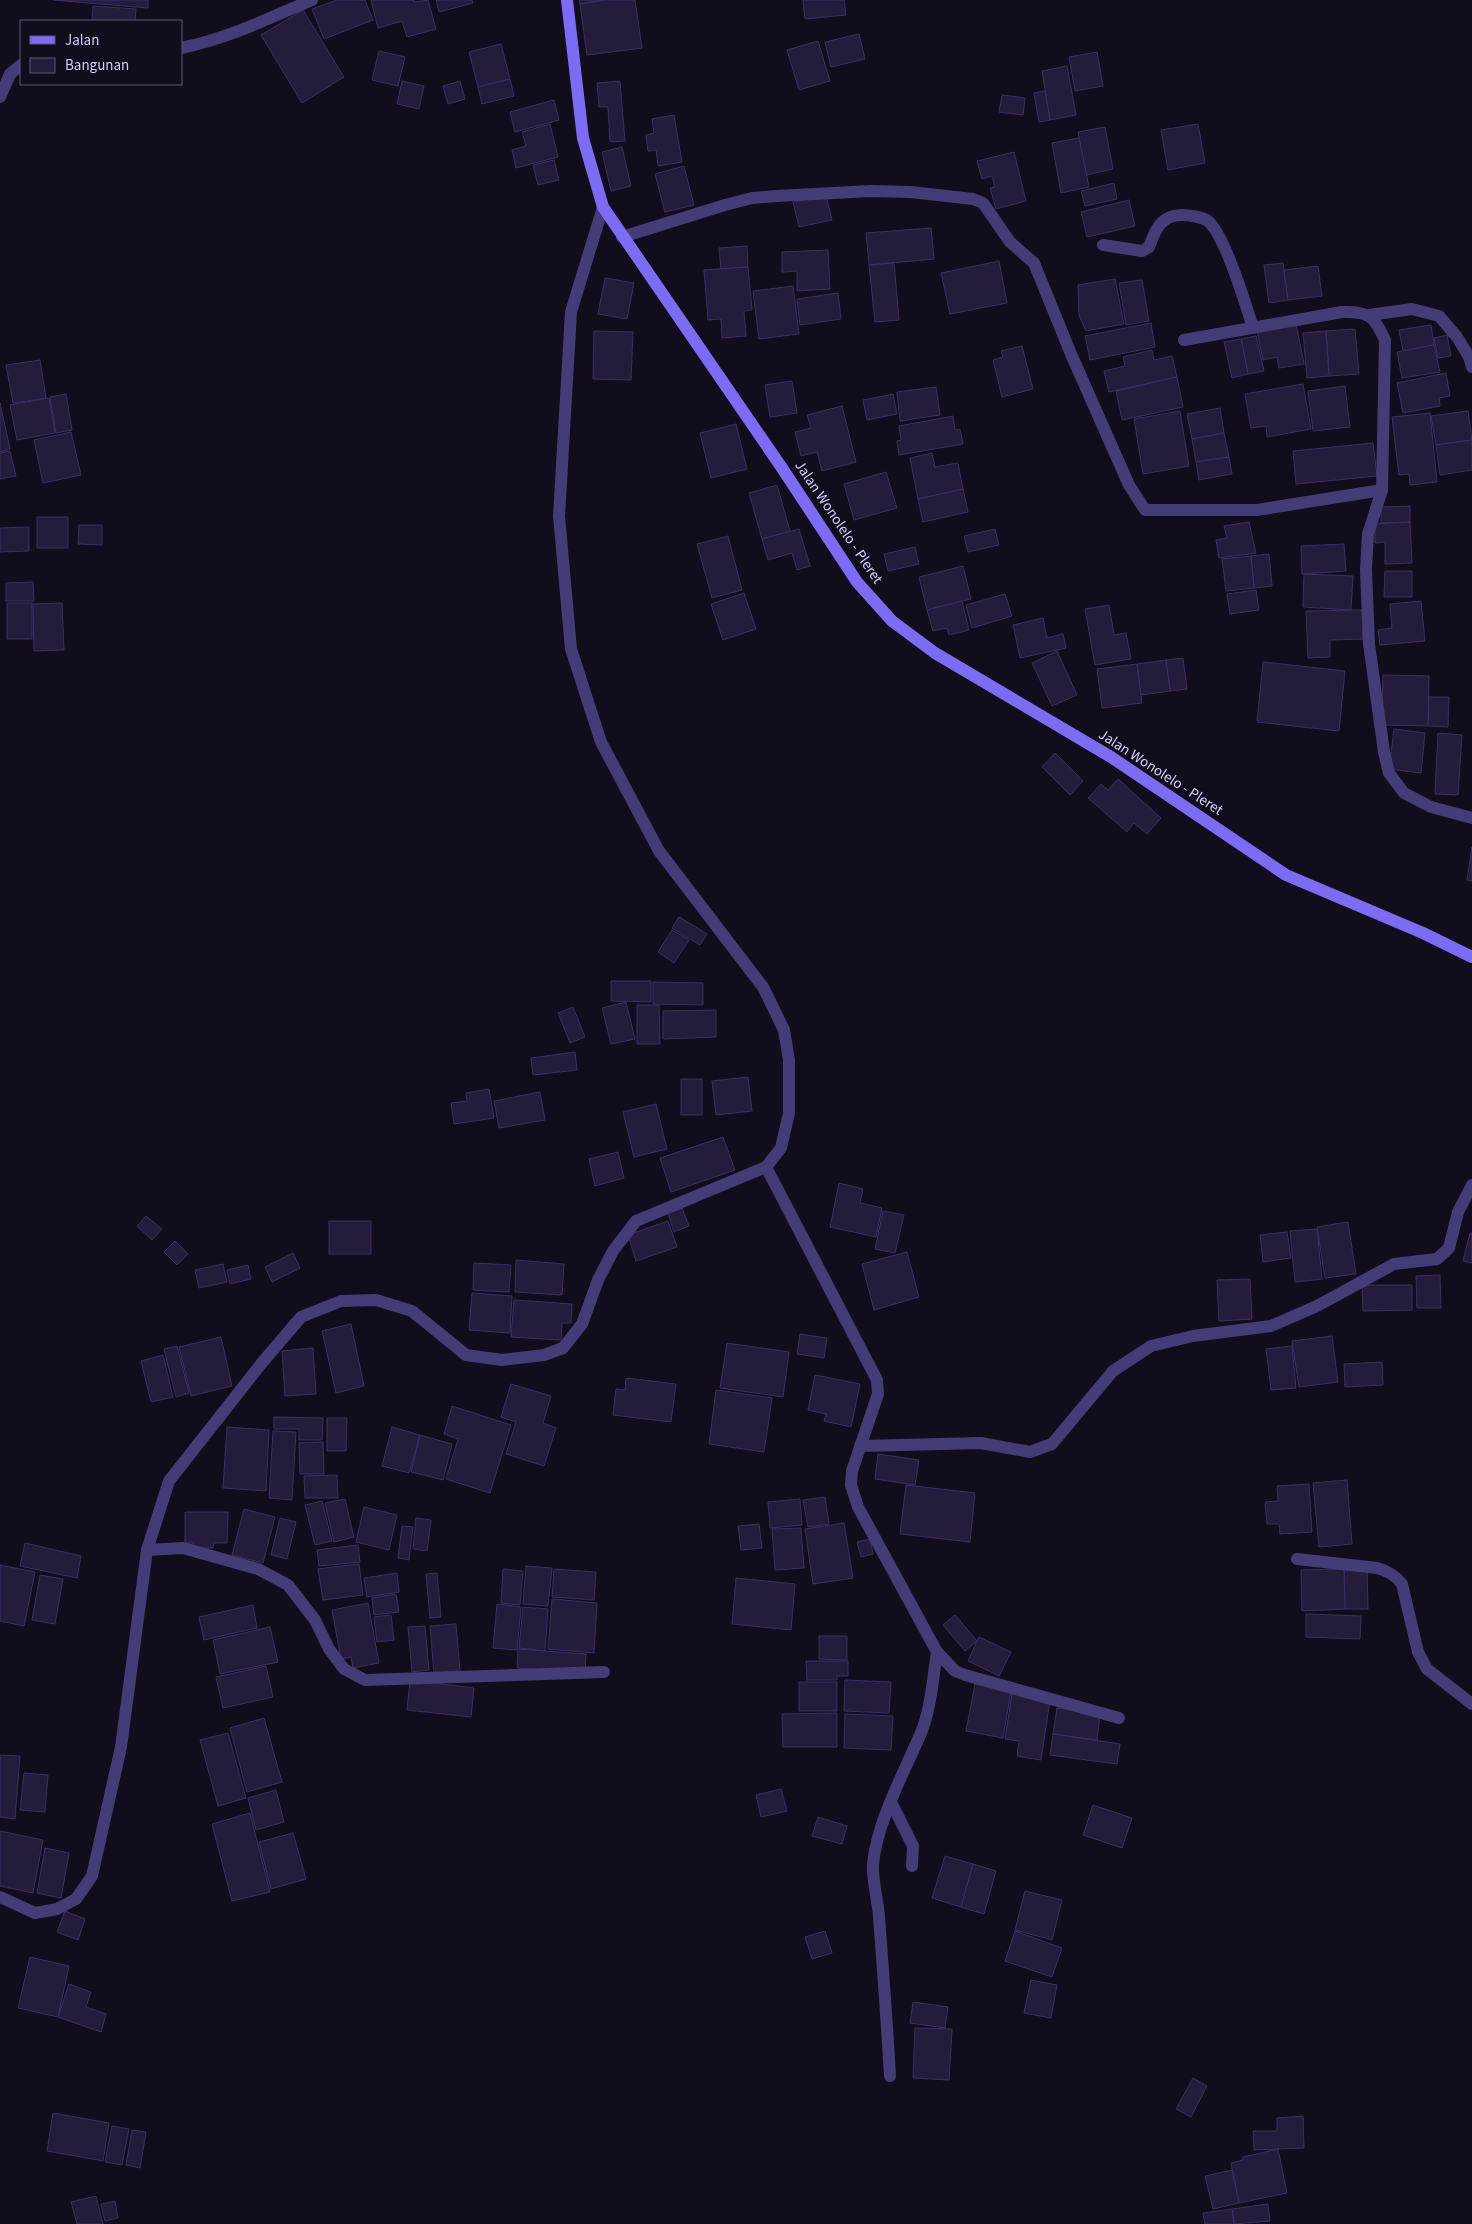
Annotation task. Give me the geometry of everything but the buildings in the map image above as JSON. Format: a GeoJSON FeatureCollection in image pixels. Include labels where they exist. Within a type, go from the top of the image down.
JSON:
{"type":"FeatureCollection","features":[{"type":"Feature","properties":{"kind":"main road","name":"Jalan Wonolelo - Pleret"},"geometry":{"type":"LineString","coordinates":[[567,0],[583,138],[603,207],[782,468],[857,582],[892,621],[935,653],[1111,757],[1286,875],[1423,933],[1472,957]]}},
{"type":"Feature","properties":{"kind":"street"},"geometry":{"type":"LineString","coordinates":[[182,48],[235,33],[312,0]]}},
{"type":"Feature","properties":{"kind":"street"},"geometry":{"type":"LineString","coordinates":[[0,96],[10,74],[20,66]]}},
{"type":"Feature","properties":{"kind":"street"},"geometry":{"type":"LineString","coordinates":[[622,237],[725,204],[752,198],[871,192],[911,192],[973,199],[983,204],[1010,242],[1034,263],[1070,354],[1129,485],[1145,510],[1257,510],[1382,490]]}},
{"type":"Feature","properties":{"kind":"street"},"geometry":{"type":"LineString","coordinates":[[0,1897],[35,1913],[57,1909],[76,1899],[92,1876],[121,1747],[147,1550],[170,1481],[261,1364],[301,1317],[341,1301],[376,1300],[412,1311],[466,1355],[502,1360],[544,1355],[563,1348],[582,1324],[598,1280],[613,1251],[636,1221],[766,1167],[781,1148],[789,1113],[790,1060],[784,1030],[763,987],[659,851],[601,742],[571,649],[559,516],[572,312],[603,207]]}},
{"type":"Feature","properties":{"kind":"street"},"geometry":{"type":"LineString","coordinates":[[1103,245],[1142,251],[1149,247],[1155,229],[1163,221],[1173,216],[1183,215],[1207,220],[1215,229],[1241,286],[1253,328]]}},
{"type":"Feature","properties":{"kind":"street"},"geometry":{"type":"LineString","coordinates":[[1184,340],[1342,312],[1358,312],[1369,315],[1412,309],[1439,316],[1457,337],[1469,357],[1472,367]]}},
{"type":"Feature","properties":{"kind":"street"},"geometry":{"type":"LineString","coordinates":[[1369,315],[1378,323],[1385,340],[1382,490],[1368,534],[1366,570],[1369,644],[1387,766],[1389,772],[1404,793],[1431,807],[1472,818]]}},
{"type":"Feature","properties":{"kind":"street"},"geometry":{"type":"LineString","coordinates":[[766,1167],[877,1380],[878,1394],[852,1471],[851,1485],[855,1498],[937,1652],[955,1670],[965,1674],[1119,1718]]}},
{"type":"Feature","properties":{"kind":"street"},"geometry":{"type":"LineString","coordinates":[[860,1446],[981,1442],[1030,1452],[1041,1450],[1052,1444],[1113,1370],[1151,1346],[1193,1336],[1271,1326],[1316,1306],[1394,1264],[1437,1259],[1449,1248],[1458,1212],[1472,1186]]}},
{"type":"Feature","properties":{"kind":"street"},"geometry":{"type":"LineString","coordinates":[[147,1550],[184,1548],[258,1568],[288,1585],[315,1620],[329,1649],[344,1669],[365,1680],[604,1672]]}},
{"type":"Feature","properties":{"kind":"street"},"geometry":{"type":"LineString","coordinates":[[1297,1559],[1377,1568],[1388,1571],[1396,1576],[1402,1584],[1418,1652],[1427,1669],[1472,1704]]}},
{"type":"Feature","properties":{"kind":"street"},"geometry":{"type":"LineString","coordinates":[[890,2076],[879,1914],[873,1865],[879,1836],[891,1802],[921,1731],[931,1690],[937,1652]]}},
{"type":"Feature","properties":{"kind":"street"},"geometry":{"type":"LineString","coordinates":[[891,1802],[914,1846],[912,1866]]}}]}
